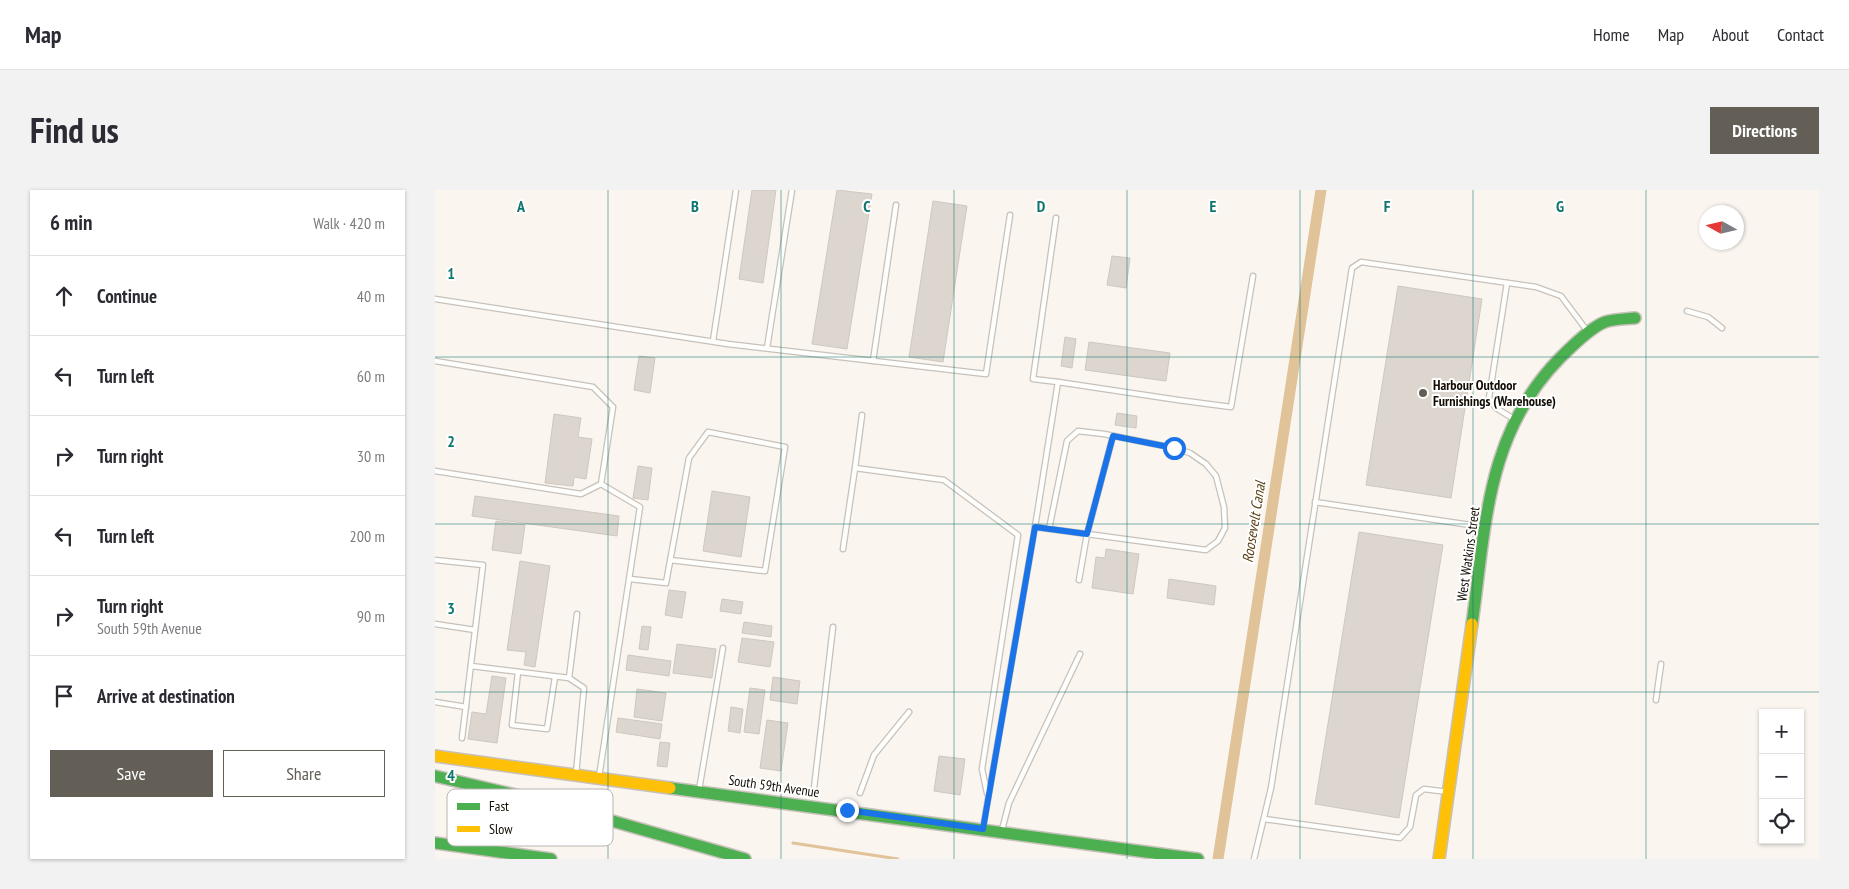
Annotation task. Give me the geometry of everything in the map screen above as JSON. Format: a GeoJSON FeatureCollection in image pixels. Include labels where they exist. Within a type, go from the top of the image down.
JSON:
{"type":"FeatureCollection","features":[{"type":"Feature","properties":{"kind":"main road","name":"West Watkins Street"},"geometry":{"type":"LineString","coordinates":[[1439,859],[1487,527],[1495,476],[1503,448],[1516,419],[1538,383],[1554,363],[1603,322],[1635,318]]}},
{"type":"Feature","properties":{"kind":"main road","name":"South 59th Avenue"},"geometry":{"type":"LineString","coordinates":[[435,756],[1198,859]]}},
{"type":"Feature","properties":{"kind":"main road"},"geometry":{"type":"LineString","coordinates":[[435,776],[490,789]]}},
{"type":"Feature","properties":{"kind":"main road"},"geometry":{"type":"LineString","coordinates":[[613,821],[745,859]]}},
{"type":"Feature","properties":{"kind":"main road"},"geometry":{"type":"LineString","coordinates":[[450,846],[551,859]]}},
{"type":"Feature","properties":{"kind":"lane"},"geometry":{"type":"LineString","coordinates":[[713,341],[736,190]]}},
{"type":"Feature","properties":{"kind":"lane"},"geometry":{"type":"LineString","coordinates":[[767,348],[792,190]]}},
{"type":"Feature","properties":{"kind":"lane"},"geometry":{"type":"LineString","coordinates":[[873,361],[896,204]]}},
{"type":"Feature","properties":{"kind":"lane"},"geometry":{"type":"LineString","coordinates":[[435,299],[713,341],[986,374],[1010,215]]}},
{"type":"Feature","properties":{"kind":"lane"},"geometry":{"type":"LineString","coordinates":[[1056,218],[1033,379],[1231,407],[1253,276]]}},
{"type":"Feature","properties":{"kind":"lane"},"geometry":{"type":"LineString","coordinates":[[1254,859],[1271,788],[1352,268],[1361,262],[1536,287],[1561,296],[1589,334]]}},
{"type":"Feature","properties":{"kind":"lane"},"geometry":{"type":"LineString","coordinates":[[1507,283],[1489,398],[1496,408],[1516,419]]}},
{"type":"Feature","properties":{"kind":"lane"},"geometry":{"type":"LineString","coordinates":[[1687,311],[1708,317],[1722,328]]}},
{"type":"Feature","properties":{"kind":"lane"},"geometry":{"type":"LineString","coordinates":[[435,361],[593,387],[613,408],[601,484]]}},
{"type":"Feature","properties":{"kind":"lane"},"geometry":{"type":"LineString","coordinates":[[983,829],[1058,382]]}},
{"type":"Feature","properties":{"kind":"lane"},"geometry":{"type":"LineString","coordinates":[[843,549],[862,415]]}},
{"type":"Feature","properties":{"kind":"lane"},"geometry":{"type":"LineString","coordinates":[[1035,527],[1049,529],[1206,550],[1218,541],[1225,528],[1224,507],[1216,476],[1199,458],[1191,453],[1113,436],[1078,431],[1067,441],[1049,529]]}},
{"type":"Feature","properties":{"kind":"lane"},"geometry":{"type":"LineString","coordinates":[[630,579],[666,583],[670,560],[689,458],[708,432],[785,447],[765,571],[670,560]]}},
{"type":"Feature","properties":{"kind":"lane"},"geometry":{"type":"LineString","coordinates":[[1079,580],[1087,534],[1113,436]]}},
{"type":"Feature","properties":{"kind":"lane"},"geometry":{"type":"LineString","coordinates":[[855,468],[944,480],[1018,535],[982,768],[988,797]]}},
{"type":"Feature","properties":{"kind":"lane"},"geometry":{"type":"LineString","coordinates":[[435,471],[581,494],[601,484]]}},
{"type":"Feature","properties":{"kind":"lane"},"geometry":{"type":"LineString","coordinates":[[599,777],[640,507],[601,484]]}},
{"type":"Feature","properties":{"kind":"lane"},"geometry":{"type":"LineString","coordinates":[[1315,502],[1487,527]]}},
{"type":"Feature","properties":{"kind":"lane"},"geometry":{"type":"LineString","coordinates":[[435,560],[483,565],[462,738]]}},
{"type":"Feature","properties":{"kind":"lane"},"geometry":{"type":"LineString","coordinates":[[569,678],[577,614]]}},
{"type":"Feature","properties":{"kind":"lane"},"geometry":{"type":"LineString","coordinates":[[435,624],[475,630]]}},
{"type":"Feature","properties":{"kind":"lane"},"geometry":{"type":"LineString","coordinates":[[814,788],[833,627]]}},
{"type":"Feature","properties":{"kind":"lane"},"geometry":{"type":"LineString","coordinates":[[699,791],[723,648]]}},
{"type":"Feature","properties":{"kind":"lane"},"geometry":{"type":"LineString","coordinates":[[1002,832],[1009,804],[1080,654]]}},
{"type":"Feature","properties":{"kind":"lane"},"geometry":{"type":"LineString","coordinates":[[1656,700],[1661,664]]}},
{"type":"Feature","properties":{"kind":"lane"},"geometry":{"type":"LineString","coordinates":[[471,666],[569,678],[584,688],[576,774]]}},
{"type":"Feature","properties":{"kind":"lane"},"geometry":{"type":"LineString","coordinates":[[518,672],[511,725],[547,729],[555,677]]}},
{"type":"Feature","properties":{"kind":"lane"},"geometry":{"type":"LineString","coordinates":[[435,702],[466,707]]}},
{"type":"Feature","properties":{"kind":"lane"},"geometry":{"type":"LineString","coordinates":[[860,793],[874,755],[909,712]]}},
{"type":"Feature","properties":{"kind":"lane"},"geometry":{"type":"LineString","coordinates":[[1264,819],[1401,838],[1410,827],[1416,795],[1424,789],[1449,792]]}},
{"type":"Feature","properties":{"kind":"building"},"geometry":{"type":"Polygon","coordinates":[[[752,190],[776,190],[763,283],[739,279],[752,190]]]}},
{"type":"Feature","properties":{"kind":"building"},"geometry":{"type":"Polygon","coordinates":[[[837,190],[872,194],[847,349],[812,344],[837,190]]]}},
{"type":"Feature","properties":{"kind":"building"},"geometry":{"type":"Polygon","coordinates":[[[933,201],[967,206],[943,362],[909,357],[933,201]]]}},
{"type":"Feature","properties":{"kind":"building"},"geometry":{"type":"Polygon","coordinates":[[[1112,256],[1130,258],[1126,288],[1107,285],[1112,256]]]}},
{"type":"Feature","properties":{"kind":"building"},"geometry":{"type":"Polygon","coordinates":[[[1398,286],[1482,299],[1451,498],[1366,485],[1398,286]]]}},
{"type":"Feature","properties":{"kind":"building"},"geometry":{"type":"Polygon","coordinates":[[[1065,337],[1076,339],[1072,368],[1061,366],[1065,337]]]}},
{"type":"Feature","properties":{"kind":"building"},"geometry":{"type":"Polygon","coordinates":[[[1089,342],[1170,353],[1166,381],[1085,370],[1089,342]]]}},
{"type":"Feature","properties":{"kind":"building"},"geometry":{"type":"Polygon","coordinates":[[[639,356],[655,358],[650,393],[634,390],[639,356]]]}},
{"type":"Feature","properties":{"kind":"building"},"geometry":{"type":"Polygon","coordinates":[[[1117,413],[1137,416],[1136,428],[1115,425],[1117,413]]]}},
{"type":"Feature","properties":{"kind":"building"},"geometry":{"type":"Polygon","coordinates":[[[554,414],[581,418],[578,437],[592,439],[586,479],[574,477],[573,486],[545,483],[554,414]]]}},
{"type":"Feature","properties":{"kind":"building"},"geometry":{"type":"Polygon","coordinates":[[[638,466],[652,468],[648,500],[633,498],[638,466]]]}},
{"type":"Feature","properties":{"kind":"building"},"geometry":{"type":"Polygon","coordinates":[[[712,491],[750,497],[741,557],[703,551],[712,491]]]}},
{"type":"Feature","properties":{"kind":"building"},"geometry":{"type":"Polygon","coordinates":[[[475,496],[619,516],[617,536],[472,516],[475,496]]]}},
{"type":"Feature","properties":{"kind":"building"},"geometry":{"type":"Polygon","coordinates":[[[496,521],[525,525],[521,554],[492,550],[496,521]]]}},
{"type":"Feature","properties":{"kind":"building"},"geometry":{"type":"Polygon","coordinates":[[[1359,532],[1443,545],[1399,818],[1315,804],[1359,532]]]}},
{"type":"Feature","properties":{"kind":"building"},"geometry":{"type":"Polygon","coordinates":[[[1106,549],[1139,554],[1133,594],[1092,588],[1096,557],[1105,558],[1106,549]]]}},
{"type":"Feature","properties":{"kind":"building"},"geometry":{"type":"Polygon","coordinates":[[[520,561],[550,566],[535,667],[524,665],[526,652],[507,650],[520,561]]]}},
{"type":"Feature","properties":{"kind":"building"},"geometry":{"type":"Polygon","coordinates":[[[1169,579],[1216,586],[1214,605],[1167,598],[1169,579]]]}},
{"type":"Feature","properties":{"kind":"building"},"geometry":{"type":"Polygon","coordinates":[[[669,590],[686,592],[682,618],[665,615],[669,590]]]}},
{"type":"Feature","properties":{"kind":"building"},"geometry":{"type":"Polygon","coordinates":[[[722,599],[743,602],[741,614],[720,611],[722,599]]]}},
{"type":"Feature","properties":{"kind":"building"},"geometry":{"type":"Polygon","coordinates":[[[744,622],[772,626],[771,637],[742,633],[744,622]]]}},
{"type":"Feature","properties":{"kind":"building"},"geometry":{"type":"Polygon","coordinates":[[[642,626],[651,627],[648,650],[639,649],[642,626]]]}},
{"type":"Feature","properties":{"kind":"building"},"geometry":{"type":"Polygon","coordinates":[[[742,638],[774,642],[770,667],[738,662],[742,638]]]}},
{"type":"Feature","properties":{"kind":"building"},"geometry":{"type":"Polygon","coordinates":[[[677,644],[716,649],[712,678],[673,673],[677,644]]]}},
{"type":"Feature","properties":{"kind":"building"},"geometry":{"type":"Polygon","coordinates":[[[628,655],[671,661],[669,676],[626,670],[628,655]]]}},
{"type":"Feature","properties":{"kind":"building"},"geometry":{"type":"Polygon","coordinates":[[[492,676],[506,678],[497,743],[468,739],[472,712],[486,714],[492,676]]]}},
{"type":"Feature","properties":{"kind":"building"},"geometry":{"type":"Polygon","coordinates":[[[773,677],[800,681],[797,704],[770,700],[773,677]]]}},
{"type":"Feature","properties":{"kind":"building"},"geometry":{"type":"Polygon","coordinates":[[[750,688],[765,690],[759,734],[744,732],[750,688]]]}},
{"type":"Feature","properties":{"kind":"building"},"geometry":{"type":"Polygon","coordinates":[[[637,689],[666,693],[662,721],[634,717],[637,689]]]}},
{"type":"Feature","properties":{"kind":"building"},"geometry":{"type":"Polygon","coordinates":[[[731,707],[743,709],[740,733],[728,731],[731,707]]]}},
{"type":"Feature","properties":{"kind":"building"},"geometry":{"type":"Polygon","coordinates":[[[618,718],[662,724],[660,739],[616,732],[618,718]]]}},
{"type":"Feature","properties":{"kind":"building"},"geometry":{"type":"Polygon","coordinates":[[[767,720],[788,723],[781,771],[760,768],[767,720]]]}},
{"type":"Feature","properties":{"kind":"building"},"geometry":{"type":"Polygon","coordinates":[[[660,742],[670,743],[667,767],[657,766],[660,742]]]}},
{"type":"Feature","properties":{"kind":"building"},"geometry":{"type":"Polygon","coordinates":[[[939,756],[965,759],[960,795],[934,791],[939,756]]]}},
{"type":"Feature","properties":{"kind":"waterway","name":"Roosevelt Canal"},"geometry":{"type":"LineString","coordinates":[[1218,859],[1321,190]]}},
{"type":"Feature","properties":{"kind":"waterway"},"geometry":{"type":"LineString","coordinates":[[793,843],[898,859]]}},
{"type":"Feature","properties":{"kind":"traffic: fast"},"geometry":{"type":"LineString","coordinates":[[1472,624],[1486,516],[1493,482],[1503,449],[1517,417],[1536,387],[1560,358],[1581,338],[1605,322],[1635,318]]}},
{"type":"Feature","properties":{"kind":"traffic: fast"},"geometry":{"type":"LineString","coordinates":[[435,776],[490,789]]}},
{"type":"Feature","properties":{"kind":"traffic: fast"},"geometry":{"type":"LineString","coordinates":[[670,788],[1198,859]]}},
{"type":"Feature","properties":{"kind":"traffic: fast"},"geometry":{"type":"LineString","coordinates":[[613,821],[745,859]]}},
{"type":"Feature","properties":{"kind":"traffic: fast"},"geometry":{"type":"LineString","coordinates":[[435,843],[447,845]]}},
{"type":"Feature","properties":{"kind":"traffic: fast"},"geometry":{"type":"LineString","coordinates":[[457,846],[551,859]]}},
{"type":"Feature","properties":{"kind":"traffic: slow"},"geometry":{"type":"LineString","coordinates":[[1439,859],[1472,624]]}},
{"type":"Feature","properties":{"kind":"traffic: slow"},"geometry":{"type":"LineString","coordinates":[[435,756],[670,788]]}},
{"type":"Feature","properties":{"kind":"place","name":"Harbour Outdoor Furnishings (Warehouse)"},"geometry":{"type":"Point","coordinates":[1423,393]}},
{"type":"Feature","properties":{"kind":"route"},"geometry":{"type":"LineString","coordinates":[[847,810],[983,829],[1035,527],[1087,534],[1113,436],[1174,448]]}}]}
